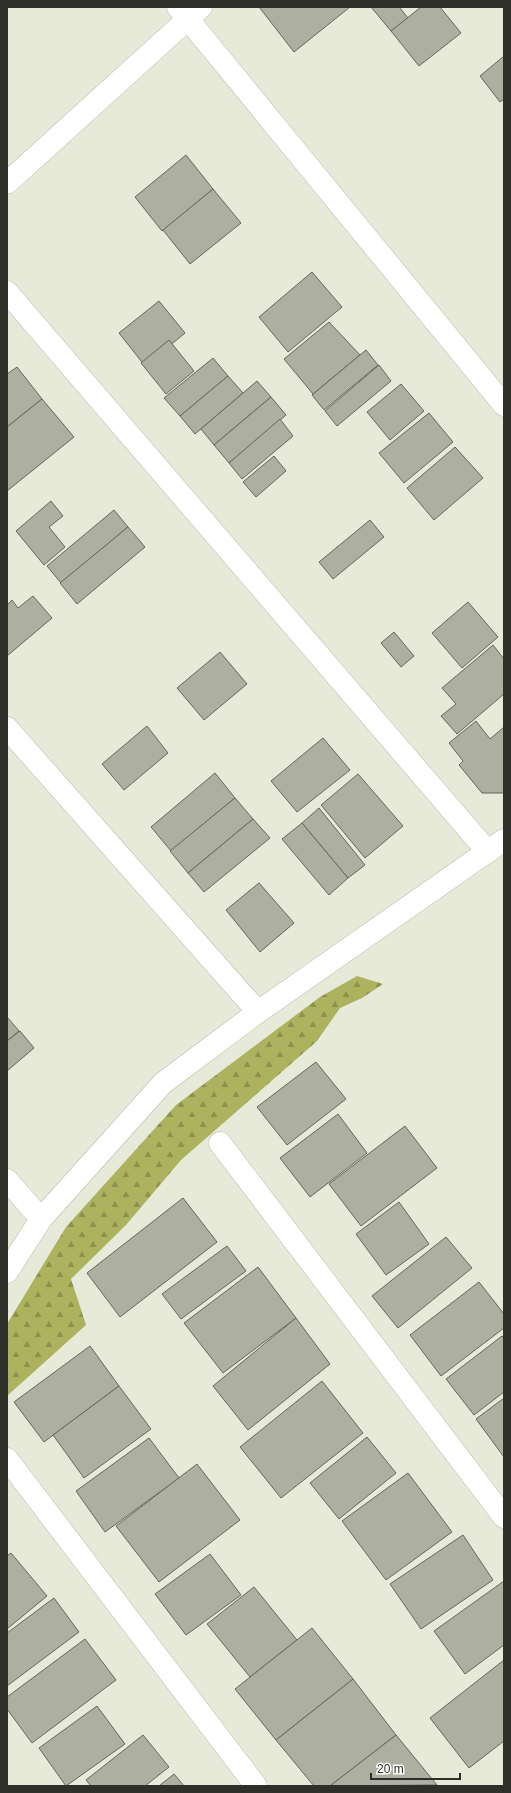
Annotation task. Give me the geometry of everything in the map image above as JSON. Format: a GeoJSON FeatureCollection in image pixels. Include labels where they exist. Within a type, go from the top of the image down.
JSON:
{"type":"FeatureCollection","features":[{"type":"Feature","properties":{"kind":"street"},"geometry":{"type":"LineString","coordinates":[[7,182],[189,11],[504,405]]}},
{"type":"Feature","properties":{"kind":"street"},"geometry":{"type":"LineString","coordinates":[[7,292],[496,846],[258,1012],[163,1083],[41,1219],[7,1272]]}},
{"type":"Feature","properties":{"kind":"street"},"geometry":{"type":"LineString","coordinates":[[7,728],[258,1012]]}},
{"type":"Feature","properties":{"kind":"street"},"geometry":{"type":"LineString","coordinates":[[220,1143],[504,1517]]}},
{"type":"Feature","properties":{"kind":"street"},"geometry":{"type":"LineString","coordinates":[[7,1180],[41,1219]]}},
{"type":"Feature","properties":{"kind":"street"},"geometry":{"type":"LineString","coordinates":[[7,1459],[256,1786]]}},
{"type":"Feature","properties":{"kind":"green space"},"geometry":{"type":"Polygon","coordinates":[[[357,976],[383,984],[362,998],[340,1008],[317,1041],[181,1160],[126,1225],[71,1279],[86,1325],[7,1396],[7,1324],[66,1227],[176,1105],[320,997],[357,976]]]}},
{"type":"Feature","properties":{"kind":"building"},"geometry":{"type":"Polygon","coordinates":[[[259,7],[350,7],[294,52],[259,7]]]}},
{"type":"Feature","properties":{"kind":"building"},"geometry":{"type":"Polygon","coordinates":[[[371,7],[399,7],[408,18],[391,31],[371,7]]]}},
{"type":"Feature","properties":{"kind":"building"},"geometry":{"type":"Polygon","coordinates":[[[421,7],[440,7],[461,33],[419,66],[391,31],[421,7]]]}},
{"type":"Feature","properties":{"kind":"building"},"geometry":{"type":"Polygon","coordinates":[[[504,56],[504,99],[500,102],[480,76],[504,56]]]}},
{"type":"Feature","properties":{"kind":"building"},"geometry":{"type":"Polygon","coordinates":[[[186,155],[213,189],[162,231],[135,197],[186,155]]]}},
{"type":"Feature","properties":{"kind":"building"},"geometry":{"type":"Polygon","coordinates":[[[213,189],[241,223],[190,264],[163,230],[213,189]]]}},
{"type":"Feature","properties":{"kind":"building"},"geometry":{"type":"Polygon","coordinates":[[[312,272],[342,307],[288,352],[259,317],[312,272]]]}},
{"type":"Feature","properties":{"kind":"building"},"geometry":{"type":"Polygon","coordinates":[[[159,301],[185,333],[145,366],[119,333],[159,301]]]}},
{"type":"Feature","properties":{"kind":"building"},"geometry":{"type":"Polygon","coordinates":[[[329,322],[360,355],[313,394],[284,359],[329,322]]]}},
{"type":"Feature","properties":{"kind":"building"},"geometry":{"type":"Polygon","coordinates":[[[169,340],[194,371],[166,394],[141,363],[169,340]]]}},
{"type":"Feature","properties":{"kind":"building"},"geometry":{"type":"Polygon","coordinates":[[[366,350],[378,365],[324,410],[312,395],[366,350]]]}},
{"type":"Feature","properties":{"kind":"building"},"geometry":{"type":"Polygon","coordinates":[[[213,358],[228,376],[180,416],[164,398],[213,358]]]}},
{"type":"Feature","properties":{"kind":"building"},"geometry":{"type":"Polygon","coordinates":[[[379,365],[391,381],[337,426],[325,411],[379,365]]]}},
{"type":"Feature","properties":{"kind":"building"},"geometry":{"type":"Polygon","coordinates":[[[17,367],[42,399],[7,427],[7,374],[17,367]]]}},
{"type":"Feature","properties":{"kind":"building"},"geometry":{"type":"Polygon","coordinates":[[[228,376],[243,393],[195,434],[180,416],[228,376]]]}},
{"type":"Feature","properties":{"kind":"building"},"geometry":{"type":"Polygon","coordinates":[[[257,381],[271,397],[214,445],[201,429],[257,381]]]}},
{"type":"Feature","properties":{"kind":"building"},"geometry":{"type":"Polygon","coordinates":[[[401,384],[424,411],[390,440],[367,412],[401,384]]]}},
{"type":"Feature","properties":{"kind":"building"},"geometry":{"type":"Polygon","coordinates":[[[271,397],[286,415],[229,463],[214,445],[271,397]]]}},
{"type":"Feature","properties":{"kind":"building"},"geometry":{"type":"Polygon","coordinates":[[[42,399],[74,437],[7,491],[7,427],[42,399]]]}},
{"type":"Feature","properties":{"kind":"building"},"geometry":{"type":"Polygon","coordinates":[[[429,413],[453,442],[404,483],[379,453],[429,413]]]}},
{"type":"Feature","properties":{"kind":"building"},"geometry":{"type":"Polygon","coordinates":[[[280,419],[293,436],[242,479],[229,463],[280,419]]]}},
{"type":"Feature","properties":{"kind":"building"},"geometry":{"type":"Polygon","coordinates":[[[455,447],[483,478],[434,520],[407,488],[455,447]]]}},
{"type":"Feature","properties":{"kind":"building"},"geometry":{"type":"Polygon","coordinates":[[[274,456],[286,471],[256,497],[243,482],[274,456]]]}},
{"type":"Feature","properties":{"kind":"building"},"geometry":{"type":"Polygon","coordinates":[[[51,501],[63,516],[49,527],[65,547],[44,565],[16,531],[51,501]]]}},
{"type":"Feature","properties":{"kind":"building"},"geometry":{"type":"Polygon","coordinates":[[[114,510],[128,527],[61,583],[47,566],[114,510]]]}},
{"type":"Feature","properties":{"kind":"building"},"geometry":{"type":"Polygon","coordinates":[[[370,520],[384,537],[333,579],[319,562],[370,520]]]}},
{"type":"Feature","properties":{"kind":"building"},"geometry":{"type":"Polygon","coordinates":[[[128,527],[145,547],[77,604],[60,583],[128,527]]]}},
{"type":"Feature","properties":{"kind":"building"},"geometry":{"type":"Polygon","coordinates":[[[33,596],[52,618],[7,656],[7,605],[12,600],[18,608],[33,596]]]}},
{"type":"Feature","properties":{"kind":"building"},"geometry":{"type":"Polygon","coordinates":[[[468,602],[498,637],[462,668],[432,633],[468,602]]]}},
{"type":"Feature","properties":{"kind":"building"},"geometry":{"type":"Polygon","coordinates":[[[394,632],[414,656],[401,667],[381,643],[394,632]]]}},
{"type":"Feature","properties":{"kind":"building"},"geometry":{"type":"Polygon","coordinates":[[[493,645],[504,659],[504,694],[457,734],[441,716],[456,704],[442,688],[493,645]]]}},
{"type":"Feature","properties":{"kind":"building"},"geometry":{"type":"Polygon","coordinates":[[[220,652],[247,684],[204,720],[177,688],[220,652]]]}},
{"type":"Feature","properties":{"kind":"building"},"geometry":{"type":"Polygon","coordinates":[[[476,721],[490,739],[504,727],[504,793],[482,793],[459,765],[463,761],[449,743],[476,721]]]}},
{"type":"Feature","properties":{"kind":"building"},"geometry":{"type":"Polygon","coordinates":[[[147,726],[168,753],[124,790],[102,764],[147,726]]]}},
{"type":"Feature","properties":{"kind":"building"},"geometry":{"type":"Polygon","coordinates":[[[323,738],[350,770],[297,812],[271,781],[323,738]]]}},
{"type":"Feature","properties":{"kind":"building"},"geometry":{"type":"Polygon","coordinates":[[[215,773],[235,798],[171,851],[151,827],[215,773]]]}},
{"type":"Feature","properties":{"kind":"building"},"geometry":{"type":"Polygon","coordinates":[[[358,774],[403,826],[365,858],[321,805],[358,774]]]}},
{"type":"Feature","properties":{"kind":"building"},"geometry":{"type":"Polygon","coordinates":[[[235,798],[253,819],[188,873],[170,851],[235,798]]]}},
{"type":"Feature","properties":{"kind":"building"},"geometry":{"type":"Polygon","coordinates":[[[319,808],[365,865],[348,878],[302,823],[319,808]]]}},
{"type":"Feature","properties":{"kind":"building"},"geometry":{"type":"Polygon","coordinates":[[[253,819],[270,838],[204,892],[188,873],[253,819]]]}},
{"type":"Feature","properties":{"kind":"building"},"geometry":{"type":"Polygon","coordinates":[[[302,823],[348,878],[329,895],[282,839],[302,823]]]}},
{"type":"Feature","properties":{"kind":"building"},"geometry":{"type":"Polygon","coordinates":[[[259,883],[294,923],[260,952],[226,910],[259,883]]]}},
{"type":"Feature","properties":{"kind":"building"},"geometry":{"type":"Polygon","coordinates":[[[7,1017],[19,1031],[7,1041],[7,1017]]]}},
{"type":"Feature","properties":{"kind":"building"},"geometry":{"type":"Polygon","coordinates":[[[20,1031],[34,1048],[7,1071],[7,1041],[20,1031]]]}},
{"type":"Feature","properties":{"kind":"building"},"geometry":{"type":"Polygon","coordinates":[[[316,1062],[346,1099],[287,1145],[257,1107],[316,1062]]]}},
{"type":"Feature","properties":{"kind":"building"},"geometry":{"type":"Polygon","coordinates":[[[338,1114],[367,1153],[310,1197],[280,1158],[338,1114]]]}},
{"type":"Feature","properties":{"kind":"building"},"geometry":{"type":"Polygon","coordinates":[[[405,1126],[437,1168],[361,1226],[329,1184],[405,1126]]]}},
{"type":"Feature","properties":{"kind":"building"},"geometry":{"type":"Polygon","coordinates":[[[183,1198],[217,1242],[120,1317],[87,1273],[183,1198]]]}},
{"type":"Feature","properties":{"kind":"building"},"geometry":{"type":"Polygon","coordinates":[[[399,1202],[429,1244],[386,1275],[356,1234],[399,1202]]]}},
{"type":"Feature","properties":{"kind":"building"},"geometry":{"type":"Polygon","coordinates":[[[446,1237],[472,1268],[398,1328],[372,1296],[446,1237]]]}},
{"type":"Feature","properties":{"kind":"building"},"geometry":{"type":"Polygon","coordinates":[[[227,1246],[246,1271],[181,1319],[162,1294],[227,1246]]]}},
{"type":"Feature","properties":{"kind":"building"},"geometry":{"type":"Polygon","coordinates":[[[258,1267],[296,1318],[223,1373],[184,1323],[258,1267]]]}},
{"type":"Feature","properties":{"kind":"building"},"geometry":{"type":"Polygon","coordinates":[[[479,1282],[504,1314],[504,1328],[441,1376],[410,1335],[479,1282]]]}},
{"type":"Feature","properties":{"kind":"building"},"geometry":{"type":"Polygon","coordinates":[[[296,1318],[330,1364],[248,1430],[213,1386],[296,1318]]]}},
{"type":"Feature","properties":{"kind":"building"},"geometry":{"type":"Polygon","coordinates":[[[502,1336],[504,1339],[504,1392],[474,1415],[446,1379],[502,1336]]]}},
{"type":"Feature","properties":{"kind":"building"},"geometry":{"type":"Polygon","coordinates":[[[90,1346],[119,1386],[44,1442],[14,1402],[90,1346]]]}},
{"type":"Feature","properties":{"kind":"building"},"geometry":{"type":"Polygon","coordinates":[[[322,1381],[363,1433],[281,1498],[240,1447],[322,1381]]]}},
{"type":"Feature","properties":{"kind":"building"},"geometry":{"type":"Polygon","coordinates":[[[119,1386],[151,1429],[84,1478],[53,1435],[119,1386]]]}},
{"type":"Feature","properties":{"kind":"building"},"geometry":{"type":"Polygon","coordinates":[[[504,1398],[504,1457],[476,1419],[504,1398]]]}},
{"type":"Feature","properties":{"kind":"building"},"geometry":{"type":"Polygon","coordinates":[[[367,1437],[396,1473],[339,1519],[310,1483],[367,1437]]]}},
{"type":"Feature","properties":{"kind":"building"},"geometry":{"type":"Polygon","coordinates":[[[149,1438],[179,1478],[105,1532],[76,1491],[149,1438]]]}},
{"type":"Feature","properties":{"kind":"building"},"geometry":{"type":"Polygon","coordinates":[[[197,1464],[240,1520],[159,1582],[116,1526],[197,1464]]]}},
{"type":"Feature","properties":{"kind":"building"},"geometry":{"type":"Polygon","coordinates":[[[408,1473],[452,1532],[386,1580],[342,1521],[408,1473]]]}},
{"type":"Feature","properties":{"kind":"building"},"geometry":{"type":"Polygon","coordinates":[[[463,1535],[493,1580],[421,1629],[390,1584],[463,1535]]]}},
{"type":"Feature","properties":{"kind":"building"},"geometry":{"type":"Polygon","coordinates":[[[11,1553],[47,1596],[7,1629],[7,1556],[11,1553]]]}},
{"type":"Feature","properties":{"kind":"building"},"geometry":{"type":"Polygon","coordinates":[[[210,1554],[241,1595],[186,1635],[155,1594],[210,1554]]]}},
{"type":"Feature","properties":{"kind":"building"},"geometry":{"type":"Polygon","coordinates":[[[504,1581],[504,1645],[465,1674],[434,1631],[504,1581]]]}},
{"type":"Feature","properties":{"kind":"building"},"geometry":{"type":"Polygon","coordinates":[[[254,1587],[297,1640],[250,1677],[207,1624],[254,1587]]]}},
{"type":"Feature","properties":{"kind":"building"},"geometry":{"type":"Polygon","coordinates":[[[54,1598],[79,1632],[7,1686],[7,1633],[54,1598]]]}},
{"type":"Feature","properties":{"kind":"building"},"geometry":{"type":"Polygon","coordinates":[[[312,1628],[353,1679],[276,1740],[235,1689],[312,1628]]]}},
{"type":"Feature","properties":{"kind":"building"},"geometry":{"type":"Polygon","coordinates":[[[85,1639],[116,1680],[32,1743],[7,1709],[7,1697],[85,1639]]]}},
{"type":"Feature","properties":{"kind":"building"},"geometry":{"type":"Polygon","coordinates":[[[504,1660],[504,1741],[469,1768],[430,1718],[504,1660]]]}},
{"type":"Feature","properties":{"kind":"building"},"geometry":{"type":"Polygon","coordinates":[[[353,1679],[396,1735],[330,1786],[314,1786],[276,1740],[353,1679]]]}},
{"type":"Feature","properties":{"kind":"building"},"geometry":{"type":"Polygon","coordinates":[[[97,1706],[125,1744],[66,1786],[39,1748],[97,1706]]]}},
{"type":"Feature","properties":{"kind":"building"},"geometry":{"type":"Polygon","coordinates":[[[143,1735],[169,1767],[145,1786],[91,1786],[86,1780],[143,1735]]]}},
{"type":"Feature","properties":{"kind":"building"},"geometry":{"type":"Polygon","coordinates":[[[396,1735],[437,1785],[330,1786],[396,1735]]]}},
{"type":"Feature","properties":{"kind":"building"},"geometry":{"type":"Polygon","coordinates":[[[174,1774],[184,1786],[159,1786],[174,1774]]]}}]}
